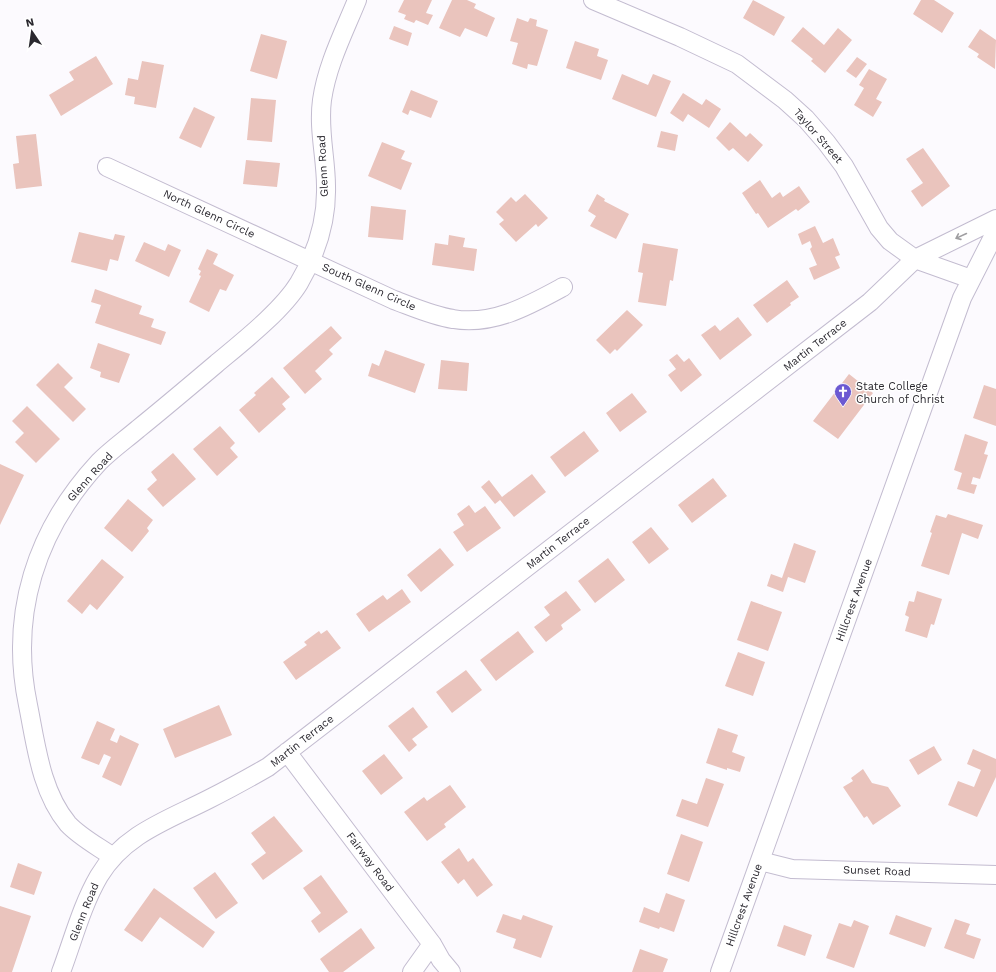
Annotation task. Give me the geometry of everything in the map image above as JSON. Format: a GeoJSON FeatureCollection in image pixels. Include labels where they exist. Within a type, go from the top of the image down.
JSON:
{"type":"FeatureCollection","features":[{"type":"Feature","properties":{"kind":"street","name":"Glenn Road"},"geometry":{"type":"LineString","coordinates":[[61,972],[89,896],[100,875],[113,857],[69,824],[58,808],[47,787],[38,753],[24,687],[21,650],[26,600],[37,557],[57,516],[77,487],[101,460],[267,320],[297,285],[310,261],[318,241],[324,219],[326,187],[321,132],[322,102],[328,72],[357,0]]}},
{"type":"Feature","properties":{"kind":"street","name":"Taylor Street"},"geometry":{"type":"LineString","coordinates":[[593,0],[680,37],[737,64],[785,100],[806,119],[844,166],[879,228],[890,241],[915,259],[971,279]]}},
{"type":"Feature","properties":{"kind":"street","name":"North Glenn Circle"},"geometry":{"type":"LineString","coordinates":[[107,167],[310,261]]}},
{"type":"Feature","properties":{"kind":"street","name":"Martin Terrace"},"geometry":{"type":"LineString","coordinates":[[113,857],[125,844],[142,832],[209,800],[262,771],[870,302],[915,259],[996,219]]}},
{"type":"Feature","properties":{"kind":"street","name":"Hillcrest Avenue"},"geometry":{"type":"LineString","coordinates":[[720,972],[962,298],[996,231]]}},
{"type":"Feature","properties":{"kind":"street","name":"South Glenn Circle"},"geometry":{"type":"LineString","coordinates":[[310,261],[394,300],[441,317],[467,321],[502,316],[528,306],[563,287]]}},
{"type":"Feature","properties":{"kind":"street","name":"Fairway Road"},"geometry":{"type":"LineString","coordinates":[[287,752],[432,944],[441,960],[451,972]]}},
{"type":"Feature","properties":{"kind":"street","name":"Sunset Road"},"geometry":{"type":"LineString","coordinates":[[760,861],[780,867],[792,868],[996,875]]}},
{"type":"Feature","properties":{"kind":"street"},"geometry":{"type":"LineString","coordinates":[[412,972],[432,944]]}},
{"type":"Feature","properties":{"kind":"building"},"geometry":{"type":"Polygon","coordinates":[[[404,0],[432,0],[426,13],[433,15],[428,25],[416,20],[414,23],[404,19],[406,15],[398,12],[404,0]]]}},
{"type":"Feature","properties":{"kind":"building"},"geometry":{"type":"Polygon","coordinates":[[[452,0],[467,0],[476,4],[474,8],[495,18],[487,37],[465,28],[460,37],[439,28],[452,0]]]}},
{"type":"Feature","properties":{"kind":"building"},"geometry":{"type":"Polygon","coordinates":[[[753,0],[785,17],[774,36],[743,18],[753,0]]]}},
{"type":"Feature","properties":{"kind":"building"},"geometry":{"type":"Polygon","coordinates":[[[921,0],[934,0],[954,13],[942,33],[913,14],[921,0]]]}},
{"type":"Feature","properties":{"kind":"building"},"geometry":{"type":"Polygon","coordinates":[[[517,18],[528,22],[530,18],[537,20],[536,26],[548,30],[537,66],[528,64],[527,69],[512,64],[518,43],[510,41],[517,18]]]}},
{"type":"Feature","properties":{"kind":"building"},"geometry":{"type":"Polygon","coordinates":[[[394,26],[412,33],[408,46],[389,39],[394,26]]]}},
{"type":"Feature","properties":{"kind":"building"},"geometry":{"type":"Polygon","coordinates":[[[803,27],[824,45],[838,28],[852,40],[825,73],[811,61],[813,59],[791,41],[803,27]]]}},
{"type":"Feature","properties":{"kind":"building"},"geometry":{"type":"Polygon","coordinates":[[[980,29],[996,40],[995,69],[977,57],[979,54],[968,47],[980,29]]]}},
{"type":"Feature","properties":{"kind":"building"},"geometry":{"type":"Polygon","coordinates":[[[261,34],[287,41],[277,79],[250,71],[261,34]]]}},
{"type":"Feature","properties":{"kind":"building"},"geometry":{"type":"Polygon","coordinates":[[[575,41],[599,49],[597,56],[608,60],[601,80],[566,68],[575,41]]]}},
{"type":"Feature","properties":{"kind":"building"},"geometry":{"type":"Polygon","coordinates":[[[96,56],[113,84],[61,116],[49,95],[74,80],[69,72],[96,56]]]}},
{"type":"Feature","properties":{"kind":"building"},"geometry":{"type":"Polygon","coordinates":[[[857,57],[867,64],[856,78],[846,71],[857,57]]]}},
{"type":"Feature","properties":{"kind":"building"},"geometry":{"type":"Polygon","coordinates":[[[142,61],[164,65],[156,108],[134,104],[135,97],[125,95],[128,78],[138,80],[142,61]]]}},
{"type":"Feature","properties":{"kind":"building"},"geometry":{"type":"Polygon","coordinates":[[[869,69],[887,79],[876,99],[882,102],[873,117],[854,105],[864,88],[859,85],[869,69]]]}},
{"type":"Feature","properties":{"kind":"building"},"geometry":{"type":"Polygon","coordinates":[[[622,74],[648,85],[653,74],[671,81],[656,117],[612,99],[622,74]]]}},
{"type":"Feature","properties":{"kind":"building"},"geometry":{"type":"Polygon","coordinates":[[[411,90],[438,101],[431,118],[410,110],[408,115],[402,112],[411,90]]]}},
{"type":"Feature","properties":{"kind":"building"},"geometry":{"type":"Polygon","coordinates":[[[683,93],[702,105],[706,99],[721,109],[709,128],[688,114],[683,122],[670,113],[683,93]]]}},
{"type":"Feature","properties":{"kind":"building"},"geometry":{"type":"Polygon","coordinates":[[[251,98],[276,100],[272,142],[247,140],[251,98]]]}},
{"type":"Feature","properties":{"kind":"building"},"geometry":{"type":"Polygon","coordinates":[[[194,107],[215,117],[201,148],[179,138],[194,107]]]}},
{"type":"Feature","properties":{"kind":"building"},"geometry":{"type":"Polygon","coordinates":[[[730,122],[746,137],[750,133],[763,145],[748,162],[733,148],[729,151],[716,138],[730,122]]]}},
{"type":"Feature","properties":{"kind":"building"},"geometry":{"type":"Polygon","coordinates":[[[661,131],[678,135],[675,151],[657,147],[661,131]]]}},
{"type":"Feature","properties":{"kind":"building"},"geometry":{"type":"Polygon","coordinates":[[[36,134],[42,186],[16,189],[13,164],[19,163],[16,136],[36,134]]]}},
{"type":"Feature","properties":{"kind":"building"},"geometry":{"type":"Polygon","coordinates":[[[382,142],[405,151],[401,159],[412,163],[401,190],[368,176],[382,142]]]}},
{"type":"Feature","properties":{"kind":"building"},"geometry":{"type":"Polygon","coordinates":[[[923,148],[950,186],[922,207],[911,191],[923,183],[906,159],[923,148]]]}},
{"type":"Feature","properties":{"kind":"building"},"geometry":{"type":"Polygon","coordinates":[[[246,160],[280,163],[277,187],[243,184],[246,160]]]}},
{"type":"Feature","properties":{"kind":"building"},"geometry":{"type":"Polygon","coordinates":[[[760,180],[772,198],[780,192],[783,197],[799,186],[810,202],[798,211],[796,209],[768,228],[758,213],[756,214],[742,193],[760,180]]]}},
{"type":"Feature","properties":{"kind":"building"},"geometry":{"type":"Polygon","coordinates":[[[525,194],[548,218],[538,227],[536,224],[516,242],[499,224],[504,220],[496,212],[511,197],[516,202],[525,194]]]}},
{"type":"Feature","properties":{"kind":"building"},"geometry":{"type":"Polygon","coordinates":[[[597,194],[605,199],[604,201],[629,214],[616,239],[590,226],[596,216],[588,211],[597,194]]]}},
{"type":"Feature","properties":{"kind":"building"},"geometry":{"type":"Polygon","coordinates":[[[371,206],[406,210],[403,240],[368,237],[371,206]]]}},
{"type":"Feature","properties":{"kind":"building"},"geometry":{"type":"Polygon","coordinates":[[[815,226],[823,243],[833,238],[840,255],[835,257],[840,268],[814,280],[809,268],[817,265],[810,249],[812,247],[810,241],[802,245],[798,234],[815,226]]]}},
{"type":"Feature","properties":{"kind":"building"},"geometry":{"type":"Polygon","coordinates":[[[79,232],[113,240],[115,234],[125,236],[118,261],[110,259],[107,271],[71,262],[79,232]]]}},
{"type":"Feature","properties":{"kind":"building"},"geometry":{"type":"Polygon","coordinates":[[[449,235],[465,238],[463,247],[477,249],[474,271],[432,265],[435,243],[448,245],[449,235]]]}},
{"type":"Feature","properties":{"kind":"building"},"geometry":{"type":"Polygon","coordinates":[[[144,242],[165,251],[168,244],[181,250],[169,277],[135,261],[144,242]]]}},
{"type":"Feature","properties":{"kind":"building"},"geometry":{"type":"Polygon","coordinates":[[[643,243],[678,249],[673,281],[670,280],[666,306],[638,302],[643,273],[638,272],[643,243]]]}},
{"type":"Feature","properties":{"kind":"building"},"geometry":{"type":"Polygon","coordinates":[[[207,249],[218,254],[213,264],[234,275],[226,291],[220,289],[209,312],[189,302],[201,276],[199,275],[201,271],[198,269],[207,249]]]}},
{"type":"Feature","properties":{"kind":"building"},"geometry":{"type":"Polygon","coordinates":[[[787,280],[799,297],[767,323],[753,305],[787,280]]]}},
{"type":"Feature","properties":{"kind":"building"},"geometry":{"type":"Polygon","coordinates":[[[95,289],[142,306],[139,314],[154,319],[151,327],[166,332],[161,345],[95,323],[101,305],[91,302],[95,289]]]}},
{"type":"Feature","properties":{"kind":"building"},"geometry":{"type":"Polygon","coordinates":[[[627,310],[643,325],[617,351],[615,349],[610,354],[596,340],[627,310]]]}},
{"type":"Feature","properties":{"kind":"building"},"geometry":{"type":"Polygon","coordinates":[[[738,317],[752,335],[720,360],[701,335],[715,325],[720,331],[738,317]]]}},
{"type":"Feature","properties":{"kind":"building"},"geometry":{"type":"Polygon","coordinates":[[[331,326],[342,338],[329,350],[333,354],[315,371],[322,379],[305,394],[283,368],[331,326]]]}},
{"type":"Feature","properties":{"kind":"building"},"geometry":{"type":"Polygon","coordinates":[[[98,343],[130,354],[119,383],[100,377],[101,372],[90,368],[98,343]]]}},
{"type":"Feature","properties":{"kind":"building"},"geometry":{"type":"Polygon","coordinates":[[[385,350],[425,364],[415,393],[368,376],[372,363],[379,366],[385,350]]]}},
{"type":"Feature","properties":{"kind":"building"},"geometry":{"type":"Polygon","coordinates":[[[677,354],[684,362],[689,358],[702,375],[681,392],[668,375],[676,369],[669,360],[677,354]]]}},
{"type":"Feature","properties":{"kind":"building"},"geometry":{"type":"Polygon","coordinates":[[[441,360],[469,363],[467,391],[438,389],[441,360]]]}},
{"type":"Feature","properties":{"kind":"building"},"geometry":{"type":"Polygon","coordinates":[[[58,363],[73,378],[64,387],[86,409],[73,422],[36,385],[58,363]]]}},
{"type":"Feature","properties":{"kind":"building","name":"State College Church of Christ"},"geometry":{"type":"Polygon","coordinates":[[[849,374],[873,393],[838,439],[813,421],[849,374]]]}},
{"type":"Feature","properties":{"kind":"building"},"geometry":{"type":"Polygon","coordinates":[[[272,377],[290,397],[282,404],[286,409],[259,433],[239,410],[256,395],[254,393],[272,377]]]}},
{"type":"Feature","properties":{"kind":"building"},"geometry":{"type":"Polygon","coordinates":[[[984,385],[996,389],[996,426],[973,418],[984,385]]]}},
{"type":"Feature","properties":{"kind":"building"},"geometry":{"type":"Polygon","coordinates":[[[632,393],[647,412],[620,432],[606,413],[632,393]]]}},
{"type":"Feature","properties":{"kind":"building"},"geometry":{"type":"Polygon","coordinates":[[[27,406],[60,439],[36,463],[15,442],[24,433],[12,421],[27,406]]]}},
{"type":"Feature","properties":{"kind":"building"},"geometry":{"type":"Polygon","coordinates":[[[220,426],[235,443],[230,448],[238,457],[217,476],[193,449],[220,426]]]}},
{"type":"Feature","properties":{"kind":"building"},"geometry":{"type":"Polygon","coordinates":[[[584,431],[599,451],[565,477],[550,457],[584,431]]]}},
{"type":"Feature","properties":{"kind":"building"},"geometry":{"type":"Polygon","coordinates":[[[965,434],[988,442],[984,454],[988,455],[980,479],[973,477],[971,484],[977,485],[974,494],[957,489],[962,473],[954,470],[965,434]]]}},
{"type":"Feature","properties":{"kind":"building"},"geometry":{"type":"Polygon","coordinates":[[[173,453],[196,479],[163,507],[147,489],[157,480],[151,472],[173,453]]]}},
{"type":"Feature","properties":{"kind":"building"},"geometry":{"type":"Polygon","coordinates":[[[0,464],[24,475],[0,525],[0,464]]]}},
{"type":"Feature","properties":{"kind":"building"},"geometry":{"type":"Polygon","coordinates":[[[532,474],[546,492],[514,517],[500,500],[495,504],[481,487],[489,480],[502,497],[532,474]]]}},
{"type":"Feature","properties":{"kind":"building"},"geometry":{"type":"Polygon","coordinates":[[[713,478],[727,496],[692,523],[678,505],[713,478]]]}},
{"type":"Feature","properties":{"kind":"building"},"geometry":{"type":"Polygon","coordinates":[[[128,499],[153,520],[147,528],[149,531],[132,552],[104,528],[128,499]]]}},
{"type":"Feature","properties":{"kind":"building"},"geometry":{"type":"Polygon","coordinates":[[[469,505],[475,513],[485,506],[501,528],[467,552],[453,532],[464,525],[457,514],[469,505]]]}},
{"type":"Feature","properties":{"kind":"building"},"geometry":{"type":"Polygon","coordinates":[[[948,514],[983,525],[978,539],[962,533],[949,575],[921,566],[932,533],[930,532],[936,515],[946,518],[948,514]]]}},
{"type":"Feature","properties":{"kind":"building"},"geometry":{"type":"Polygon","coordinates":[[[651,527],[669,549],[649,564],[632,542],[651,527]]]}},
{"type":"Feature","properties":{"kind":"building"},"geometry":{"type":"Polygon","coordinates":[[[794,543],[816,551],[805,583],[788,577],[783,592],[767,586],[771,574],[782,578],[794,543]]]}},
{"type":"Feature","properties":{"kind":"building"},"geometry":{"type":"Polygon","coordinates":[[[440,548],[454,565],[421,592],[407,575],[440,548]]]}},
{"type":"Feature","properties":{"kind":"building"},"geometry":{"type":"Polygon","coordinates":[[[608,558],[625,580],[595,603],[578,581],[608,558]]]}},
{"type":"Feature","properties":{"kind":"building"},"geometry":{"type":"Polygon","coordinates":[[[102,559],[124,577],[97,610],[90,604],[82,614],[67,601],[102,559]]]}},
{"type":"Feature","properties":{"kind":"building"},"geometry":{"type":"Polygon","coordinates":[[[402,589],[411,602],[369,632],[356,614],[383,595],[387,600],[402,589]]]}},
{"type":"Feature","properties":{"kind":"building"},"geometry":{"type":"Polygon","coordinates":[[[566,591],[581,610],[561,625],[563,629],[546,642],[534,627],[550,615],[544,607],[566,591]]]}},
{"type":"Feature","properties":{"kind":"building"},"geometry":{"type":"Polygon","coordinates":[[[917,591],[942,599],[934,625],[931,624],[927,638],[905,631],[909,617],[905,615],[909,601],[914,602],[917,591]]]}},
{"type":"Feature","properties":{"kind":"building"},"geometry":{"type":"Polygon","coordinates":[[[751,601],[782,612],[768,651],[737,640],[751,601]]]}},
{"type":"Feature","properties":{"kind":"building"},"geometry":{"type":"Polygon","coordinates":[[[327,630],[341,648],[296,680],[283,662],[307,645],[304,642],[319,631],[321,634],[327,630]]]}},
{"type":"Feature","properties":{"kind":"building"},"geometry":{"type":"Polygon","coordinates":[[[518,631],[534,652],[496,681],[480,660],[518,631]]]}},
{"type":"Feature","properties":{"kind":"building"},"geometry":{"type":"Polygon","coordinates":[[[738,652],[765,662],[753,696],[725,686],[738,652]]]}},
{"type":"Feature","properties":{"kind":"building"},"geometry":{"type":"Polygon","coordinates":[[[466,670],[482,690],[452,713],[436,692],[466,670]]]}},
{"type":"Feature","properties":{"kind":"building"},"geometry":{"type":"Polygon","coordinates":[[[219,705],[232,735],[175,758],[163,729],[219,705]]]}},
{"type":"Feature","properties":{"kind":"building"},"geometry":{"type":"Polygon","coordinates":[[[413,707],[428,727],[412,739],[417,745],[409,752],[388,726],[413,707]]]}},
{"type":"Feature","properties":{"kind":"building"},"geometry":{"type":"Polygon","coordinates":[[[97,721],[115,729],[110,740],[117,743],[120,735],[139,744],[121,786],[102,777],[111,757],[104,754],[99,765],[81,758],[97,721]]]}},
{"type":"Feature","properties":{"kind":"building"},"geometry":{"type":"Polygon","coordinates":[[[718,728],[738,735],[732,752],[745,757],[740,772],[727,768],[727,770],[706,763],[718,728]]]}},
{"type":"Feature","properties":{"kind":"building"},"geometry":{"type":"Polygon","coordinates":[[[934,746],[942,760],[918,775],[909,760],[934,746]]]}},
{"type":"Feature","properties":{"kind":"building"},"geometry":{"type":"Polygon","coordinates":[[[973,749],[996,759],[996,777],[977,817],[948,805],[958,781],[974,787],[981,770],[967,764],[973,749]]]}},
{"type":"Feature","properties":{"kind":"building"},"geometry":{"type":"Polygon","coordinates":[[[384,754],[403,778],[381,795],[362,771],[384,754]]]}},
{"type":"Feature","properties":{"kind":"building"},"geometry":{"type":"Polygon","coordinates":[[[863,769],[872,783],[888,787],[901,806],[873,825],[867,816],[864,818],[843,787],[853,781],[851,778],[863,769]]]}},
{"type":"Feature","properties":{"kind":"building"},"geometry":{"type":"Polygon","coordinates":[[[706,778],[724,784],[708,827],[676,816],[682,799],[697,804],[706,778]]]}},
{"type":"Feature","properties":{"kind":"building"},"geometry":{"type":"Polygon","coordinates":[[[450,785],[466,807],[444,824],[446,827],[427,841],[404,812],[424,797],[427,801],[450,785]]]}},
{"type":"Feature","properties":{"kind":"building"},"geometry":{"type":"Polygon","coordinates":[[[274,816],[303,851],[263,880],[251,864],[266,853],[251,833],[274,816]]]}},
{"type":"Feature","properties":{"kind":"building"},"geometry":{"type":"Polygon","coordinates":[[[681,834],[703,842],[689,882],[667,874],[681,834]]]}},
{"type":"Feature","properties":{"kind":"building"},"geometry":{"type":"Polygon","coordinates":[[[459,848],[468,862],[473,858],[493,885],[477,897],[464,879],[458,884],[441,862],[459,848]]]}},
{"type":"Feature","properties":{"kind":"building"},"geometry":{"type":"Polygon","coordinates":[[[18,863],[42,872],[34,895],[10,887],[18,863]]]}},
{"type":"Feature","properties":{"kind":"building"},"geometry":{"type":"Polygon","coordinates":[[[215,872],[238,903],[216,919],[193,888],[215,872]]]}},
{"type":"Feature","properties":{"kind":"building"},"geometry":{"type":"Polygon","coordinates":[[[321,875],[348,912],[319,933],[311,921],[321,913],[303,888],[321,875]]]}},
{"type":"Feature","properties":{"kind":"building"},"geometry":{"type":"Polygon","coordinates":[[[154,888],[215,932],[203,948],[160,917],[142,942],[124,930],[154,888]]]}},
{"type":"Feature","properties":{"kind":"building"},"geometry":{"type":"Polygon","coordinates":[[[666,893],[685,900],[674,932],[660,927],[659,929],[639,922],[644,907],[659,913],[666,893]]]}},
{"type":"Feature","properties":{"kind":"building"},"geometry":{"type":"Polygon","coordinates":[[[0,906],[31,916],[12,972],[0,972],[0,906]]]}},
{"type":"Feature","properties":{"kind":"building"},"geometry":{"type":"Polygon","coordinates":[[[503,914],[521,920],[523,915],[553,926],[541,958],[513,948],[516,939],[496,932],[503,914]]]}},
{"type":"Feature","properties":{"kind":"building"},"geometry":{"type":"Polygon","coordinates":[[[896,915],[932,928],[925,947],[889,934],[896,915]]]}},
{"type":"Feature","properties":{"kind":"building"},"geometry":{"type":"Polygon","coordinates":[[[955,919],[970,924],[966,934],[981,939],[974,959],[944,948],[955,919]]]}},
{"type":"Feature","properties":{"kind":"building"},"geometry":{"type":"Polygon","coordinates":[[[854,920],[869,926],[854,968],[826,958],[839,923],[851,927],[854,920]]]}},
{"type":"Feature","properties":{"kind":"building"},"geometry":{"type":"Polygon","coordinates":[[[784,925],[812,935],[805,956],[777,946],[784,925]]]}},
{"type":"Feature","properties":{"kind":"building"},"geometry":{"type":"Polygon","coordinates":[[[361,928],[375,948],[343,972],[329,972],[320,959],[361,928]]]}},
{"type":"Feature","properties":{"kind":"building"},"geometry":{"type":"Polygon","coordinates":[[[640,949],[668,959],[663,972],[632,972],[640,949]]]}},
{"type":"Feature","properties":{"kind":"place","name":"State College Church of Christ"},"geometry":{"type":"Point","coordinates":[843,407]}}]}
